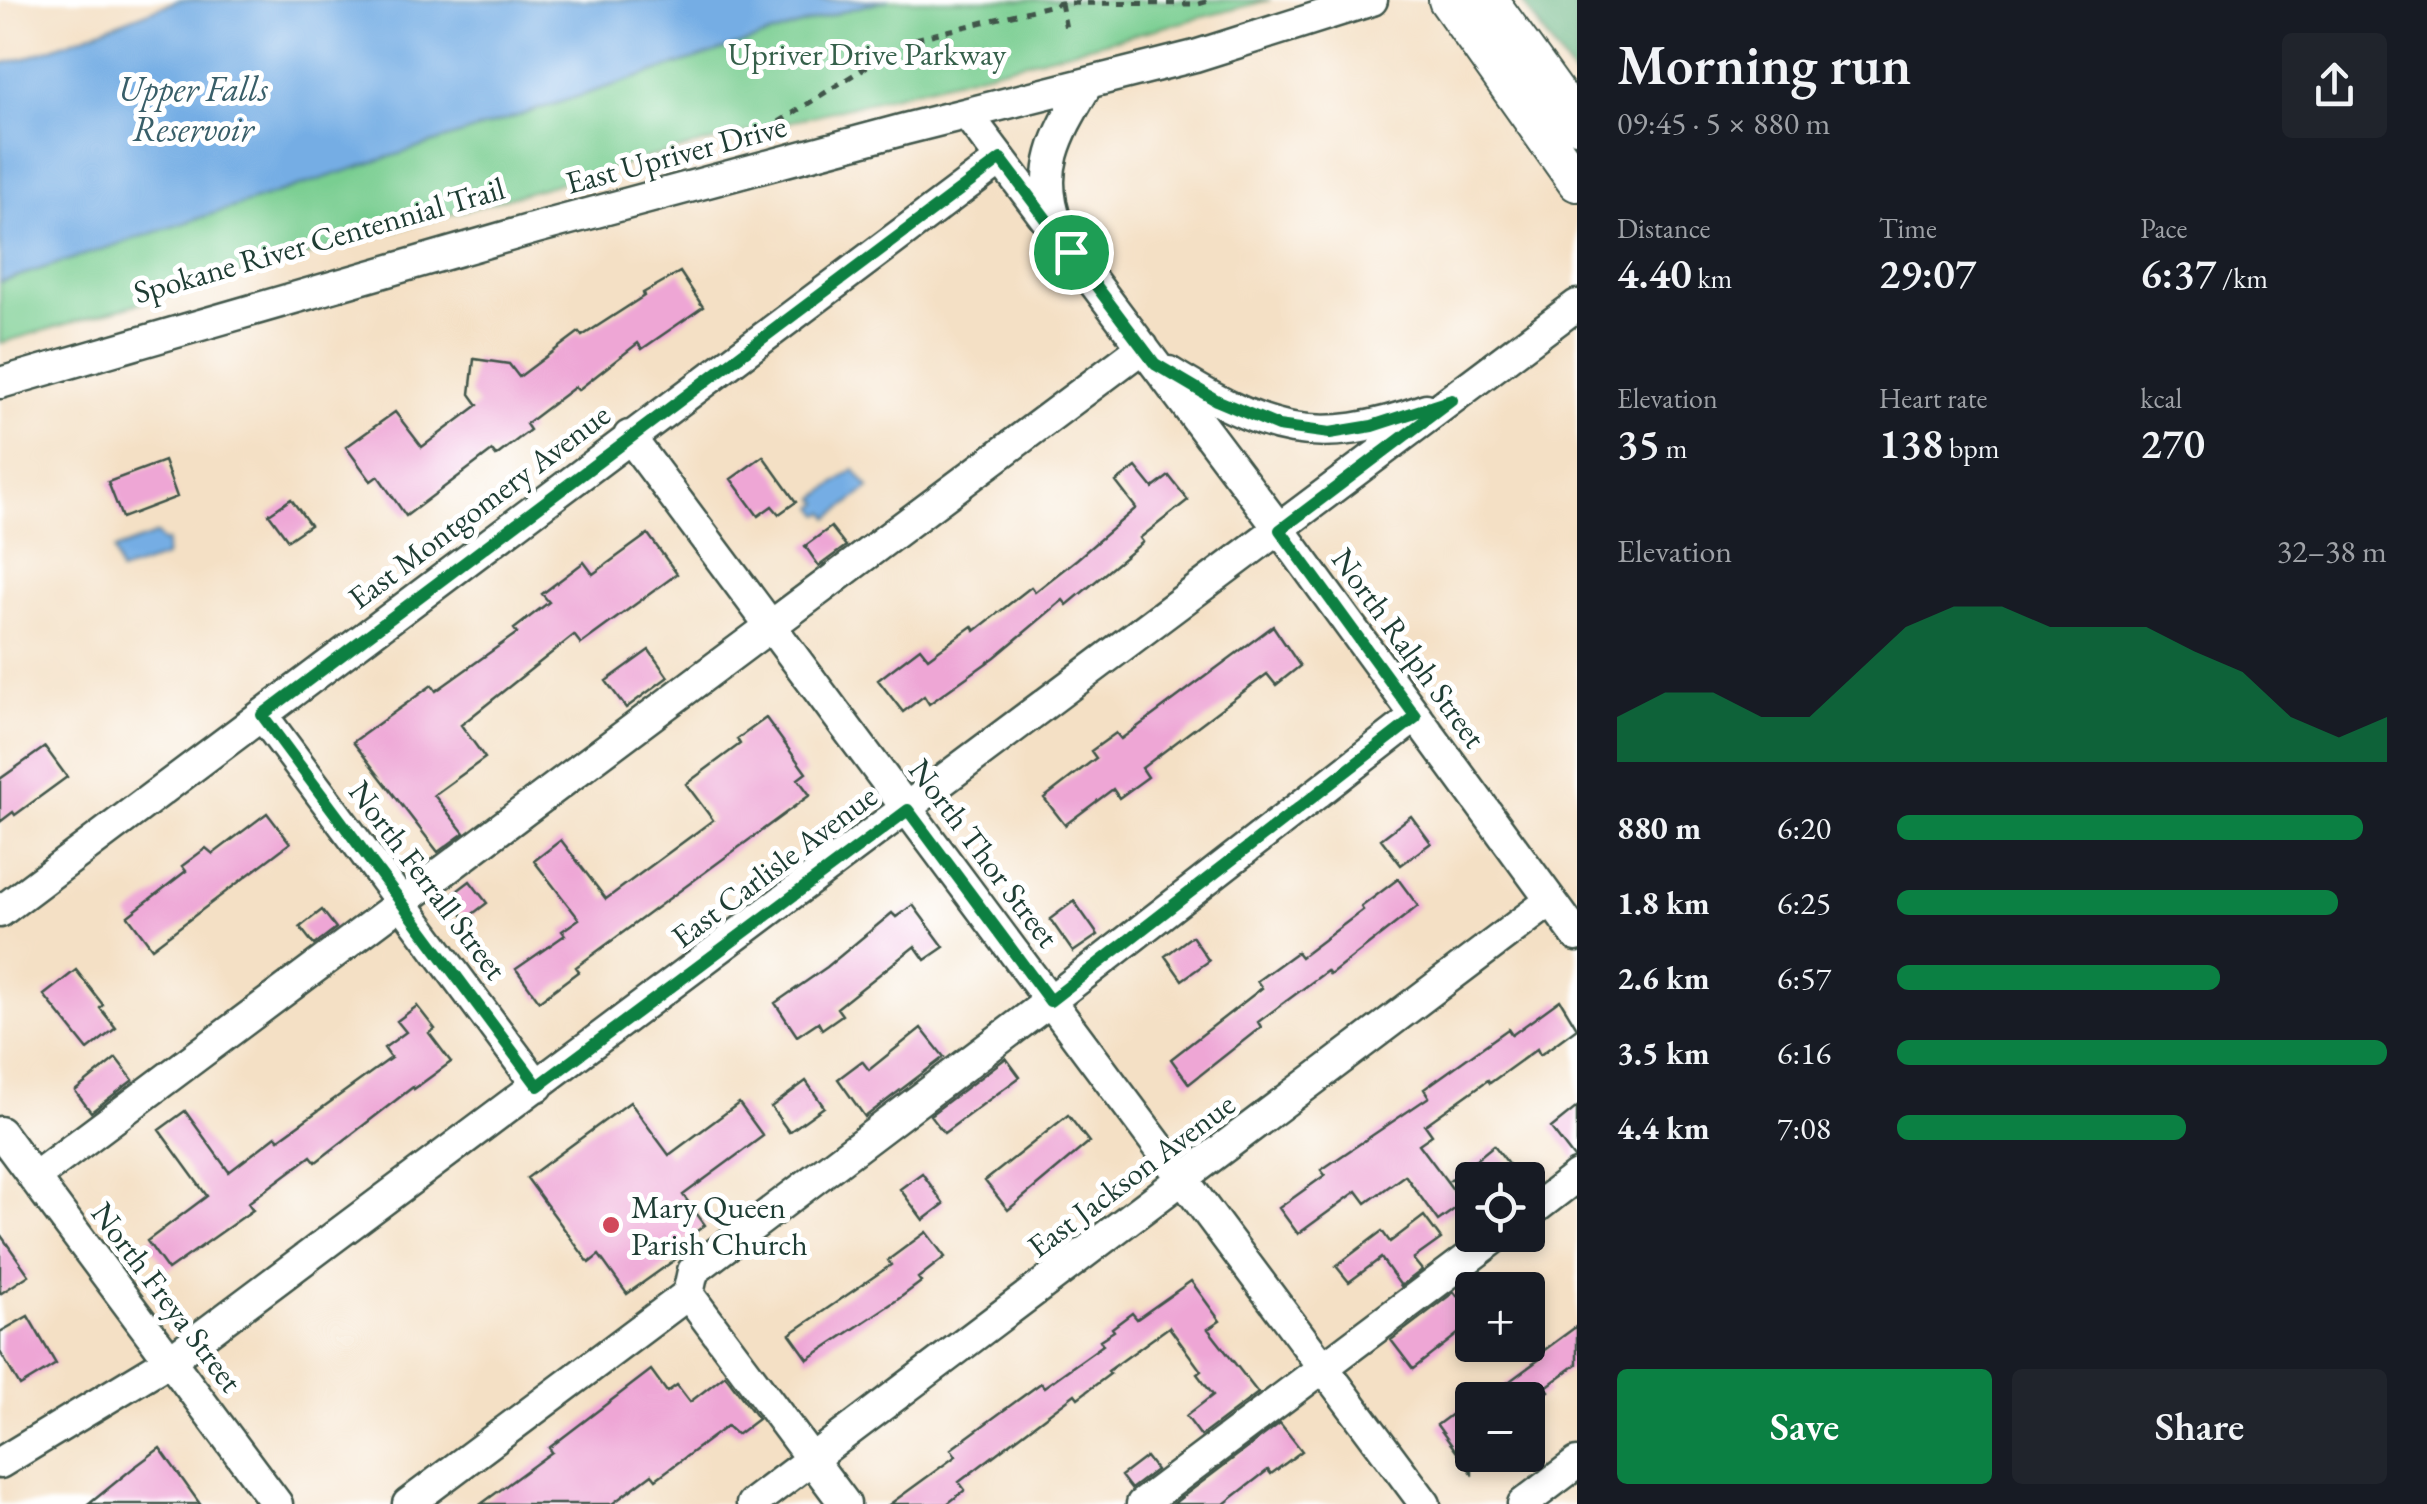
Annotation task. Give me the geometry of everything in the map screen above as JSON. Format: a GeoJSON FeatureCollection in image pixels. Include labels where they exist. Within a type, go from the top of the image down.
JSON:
{"type":"FeatureCollection","features":[{"type":"Feature","properties":{"kind":"main road"},"geometry":{"type":"LineString","coordinates":[[1448,0],[1577,123]]}},
{"type":"Feature","properties":{"kind":"main road"},"geometry":{"type":"LineString","coordinates":[[1488,0],[1503,50],[1577,182]]}},
{"type":"Feature","properties":{"kind":"street","name":"East Upriver Drive"},"geometry":{"type":"LineString","coordinates":[[0,383],[516,234],[1210,52],[1372,0]]}},
{"type":"Feature","properties":{"kind":"street"},"geometry":{"type":"LineString","coordinates":[[1071,252],[1056,221],[1049,168],[1054,142],[1088,83]]}},
{"type":"Feature","properties":{"kind":"street","name":"North Ralph Street"},"geometry":{"type":"LineString","coordinates":[[967,114],[1280,530],[1577,936]]}},
{"type":"Feature","properties":{"kind":"street","name":"East Montgomery Avenue"},"geometry":{"type":"LineString","coordinates":[[0,912],[1001,159]]}},
{"type":"Feature","properties":{"kind":"street","name":"East Carlisle Avenue"},"geometry":{"type":"LineString","coordinates":[[0,1463],[170,1360],[1577,306]]}},
{"type":"Feature","properties":{"kind":"street"},"geometry":{"type":"LineString","coordinates":[[34,1178],[770,624],[1149,356],[1239,412],[1278,426],[1314,432],[1372,426],[1452,400]]}},
{"type":"Feature","properties":{"kind":"street","name":"North Thor Street"},"geometry":{"type":"LineString","coordinates":[[629,436],[1425,1504]]}},
{"type":"Feature","properties":{"kind":"street","name":"North Ferrall Street"},"geometry":{"type":"LineString","coordinates":[[262,715],[538,1086]]}},
{"type":"Feature","properties":{"kind":"street"},"geometry":{"type":"LineString","coordinates":[[408,1504],[688,1294],[693,1271],[1416,717]]}},
{"type":"Feature","properties":{"kind":"street","name":"East Jackson Avenue"},"geometry":{"type":"LineString","coordinates":[[752,1504],[1550,902]]}},
{"type":"Feature","properties":{"kind":"street","name":"North Freya Street"},"geometry":{"type":"LineString","coordinates":[[0,1132],[277,1504]]}},
{"type":"Feature","properties":{"kind":"street"},"geometry":{"type":"LineString","coordinates":[[1545,1201],[1577,1176]]}},
{"type":"Feature","properties":{"kind":"street"},"geometry":{"type":"LineString","coordinates":[[1142,1504],[1476,1252]]}},
{"type":"Feature","properties":{"kind":"street"},"geometry":{"type":"LineString","coordinates":[[688,1294],[845,1504]]}},
{"type":"Feature","properties":{"kind":"street"},"geometry":{"type":"LineString","coordinates":[[1522,1504],[1577,1462]]}},
{"type":"Feature","properties":{"kind":"path"},"geometry":{"type":"LineString","coordinates":[[745,144],[907,41],[1061,3],[1198,4],[1212,0]]}},
{"type":"Feature","properties":{"kind":"path"},"geometry":{"type":"LineString","coordinates":[[1061,3],[1066,29]]}},
{"type":"Feature","properties":{"kind":"green space","name":"Upriver Drive Parkway"},"geometry":{"type":"Polygon","coordinates":[[[889,0],[1270,0],[647,158],[0,343],[0,282],[889,0]]]}},
{"type":"Feature","properties":{"kind":"green space"},"geometry":{"type":"Polygon","coordinates":[[[1521,0],[1577,0],[1577,82],[1521,0]]]}},
{"type":"Feature","properties":{"kind":"water","name":"Upper Falls Reservoir"},"geometry":{"type":"Polygon","coordinates":[[[179,0],[889,0],[0,282],[0,64],[26,58],[179,0]]]}},
{"type":"Feature","properties":{"kind":"water"},"geometry":{"type":"Polygon","coordinates":[[[854,469],[869,488],[830,518],[826,512],[821,515],[815,507],[820,503],[816,498],[854,469]]]}},
{"type":"Feature","properties":{"kind":"water"},"geometry":{"type":"Polygon","coordinates":[[[157,534],[162,542],[167,541],[165,557],[120,572],[114,550],[157,534]]]}},
{"type":"Feature","properties":{"kind":"building"},"geometry":{"type":"Polygon","coordinates":[[[680,272],[703,307],[642,349],[638,343],[578,390],[575,387],[526,424],[530,430],[496,456],[492,451],[406,516],[378,476],[371,481],[346,447],[395,412],[422,447],[478,405],[470,394],[474,359],[509,364],[519,377],[579,332],[582,336],[680,272]]]}},
{"type":"Feature","properties":{"kind":"building"},"geometry":{"type":"Polygon","coordinates":[[[763,456],[796,502],[779,514],[772,506],[758,516],[731,479],[763,456]]]}},
{"type":"Feature","properties":{"kind":"building"},"geometry":{"type":"Polygon","coordinates":[[[164,461],[177,497],[122,518],[108,482],[164,461]]]}},
{"type":"Feature","properties":{"kind":"building"},"geometry":{"type":"Polygon","coordinates":[[[1136,467],[1153,488],[1169,476],[1188,500],[1067,605],[1063,600],[995,657],[929,704],[924,696],[903,712],[878,680],[920,648],[928,658],[972,626],[975,631],[1031,587],[1035,592],[1077,559],[1136,508],[1116,482],[1136,467]]]}},
{"type":"Feature","properties":{"kind":"building"},"geometry":{"type":"Polygon","coordinates":[[[291,499],[310,525],[288,540],[269,514],[291,499]]]}},
{"type":"Feature","properties":{"kind":"building"},"geometry":{"type":"Polygon","coordinates":[[[831,527],[846,546],[819,566],[805,546],[831,527]]]}},
{"type":"Feature","properties":{"kind":"building"},"geometry":{"type":"Polygon","coordinates":[[[648,534],[677,574],[581,644],[574,635],[461,725],[485,758],[434,795],[464,833],[438,852],[353,742],[432,685],[436,691],[517,633],[514,629],[549,602],[542,594],[584,562],[593,574],[648,534]]]}},
{"type":"Feature","properties":{"kind":"building"},"geometry":{"type":"Polygon","coordinates":[[[1273,626],[1300,666],[1276,685],[1267,674],[1142,768],[1148,777],[1119,798],[1113,789],[1065,825],[1044,798],[1096,758],[1091,751],[1116,733],[1121,739],[1273,626]]]}},
{"type":"Feature","properties":{"kind":"building"},"geometry":{"type":"Polygon","coordinates":[[[649,650],[668,677],[626,708],[606,681],[649,650]]]}},
{"type":"Feature","properties":{"kind":"building"},"geometry":{"type":"Polygon","coordinates":[[[766,718],[806,773],[798,779],[810,795],[576,967],[579,971],[539,1001],[516,969],[565,935],[562,931],[579,919],[534,861],[561,840],[606,899],[713,820],[686,784],[740,744],[737,739],[766,718]]]}},
{"type":"Feature","properties":{"kind":"building"},"geometry":{"type":"Polygon","coordinates":[[[45,747],[67,777],[0,822],[0,779],[45,747]]]}},
{"type":"Feature","properties":{"kind":"building"},"geometry":{"type":"Polygon","coordinates":[[[267,813],[290,843],[152,948],[128,916],[186,871],[182,866],[206,848],[213,854],[267,813]]]}},
{"type":"Feature","properties":{"kind":"building"},"geometry":{"type":"Polygon","coordinates":[[[1411,816],[1431,843],[1401,865],[1381,839],[1411,816]]]}},
{"type":"Feature","properties":{"kind":"building"},"geometry":{"type":"Polygon","coordinates":[[[1398,879],[1418,906],[1330,975],[1327,971],[1258,1022],[1261,1027],[1189,1084],[1171,1059],[1262,988],[1257,981],[1297,952],[1301,957],[1398,879]]]}},
{"type":"Feature","properties":{"kind":"building"},"geometry":{"type":"Polygon","coordinates":[[[470,881],[487,903],[466,919],[449,897],[470,881]]]}},
{"type":"Feature","properties":{"kind":"building"},"geometry":{"type":"Polygon","coordinates":[[[1074,901],[1098,935],[1073,952],[1050,919],[1074,901]]]}},
{"type":"Feature","properties":{"kind":"building"},"geometry":{"type":"Polygon","coordinates":[[[913,905],[944,947],[925,960],[915,946],[837,1008],[842,1015],[822,1029],[818,1022],[797,1036],[775,1003],[827,967],[892,913],[896,917],[913,905]]]}},
{"type":"Feature","properties":{"kind":"building"},"geometry":{"type":"Polygon","coordinates":[[[322,910],[336,928],[314,945],[300,927],[322,910]]]}},
{"type":"Feature","properties":{"kind":"building"},"geometry":{"type":"Polygon","coordinates":[[[1192,936],[1209,961],[1182,980],[1165,956],[1192,936]]]}},
{"type":"Feature","properties":{"kind":"building"},"geometry":{"type":"Polygon","coordinates":[[[76,970],[116,1028],[88,1050],[44,995],[76,970]]]}},
{"type":"Feature","properties":{"kind":"building"},"geometry":{"type":"Polygon","coordinates":[[[1560,1000],[1577,1028],[1540,1055],[1537,1049],[1490,1083],[1488,1080],[1425,1125],[1432,1135],[1419,1144],[1455,1192],[1455,1209],[1438,1221],[1405,1175],[1366,1203],[1357,1191],[1298,1234],[1279,1208],[1325,1175],[1321,1170],[1429,1097],[1424,1089],[1508,1029],[1512,1035],[1560,1000]]]}},
{"type":"Feature","properties":{"kind":"building"},"geometry":{"type":"Polygon","coordinates":[[[417,1006],[435,1029],[429,1033],[451,1062],[316,1162],[311,1156],[248,1203],[253,1210],[168,1270],[147,1241],[207,1196],[159,1130],[185,1111],[229,1172],[391,1058],[384,1048],[406,1032],[397,1021],[417,1006]]]}},
{"type":"Feature","properties":{"kind":"building"},"geometry":{"type":"Polygon","coordinates":[[[921,1028],[944,1057],[865,1117],[838,1079],[862,1061],[869,1070],[921,1028]]]}},
{"type":"Feature","properties":{"kind":"building"},"geometry":{"type":"Polygon","coordinates":[[[116,1058],[133,1080],[91,1112],[75,1091],[116,1058]]]}},
{"type":"Feature","properties":{"kind":"building"},"geometry":{"type":"Polygon","coordinates":[[[1006,1058],[1020,1077],[944,1133],[930,1115],[1006,1058]]]}},
{"type":"Feature","properties":{"kind":"building"},"geometry":{"type":"Polygon","coordinates":[[[806,1081],[824,1107],[789,1132],[771,1107],[806,1081]]]}},
{"type":"Feature","properties":{"kind":"building","name":"Mary Queen Parish Church"},"geometry":{"type":"Polygon","coordinates":[[[630,1102],[669,1155],[739,1103],[763,1136],[683,1195],[705,1225],[677,1246],[683,1254],[627,1294],[599,1255],[589,1263],[527,1178],[630,1102]]]}},
{"type":"Feature","properties":{"kind":"building"},"geometry":{"type":"Polygon","coordinates":[[[1577,1107],[1577,1158],[1574,1158],[1551,1128],[1577,1107]]]}},
{"type":"Feature","properties":{"kind":"building"},"geometry":{"type":"Polygon","coordinates":[[[1068,1115],[1089,1142],[1008,1210],[985,1181],[1068,1115]]]}},
{"type":"Feature","properties":{"kind":"building"},"geometry":{"type":"Polygon","coordinates":[[[1494,1145],[1507,1162],[1473,1162],[1494,1145]]]}},
{"type":"Feature","properties":{"kind":"building"},"geometry":{"type":"Polygon","coordinates":[[[922,1173],[944,1204],[923,1220],[900,1189],[922,1173]]]}},
{"type":"Feature","properties":{"kind":"building"},"geometry":{"type":"Polygon","coordinates":[[[1424,1216],[1441,1239],[1413,1259],[1422,1270],[1401,1286],[1381,1258],[1349,1282],[1336,1266],[1382,1231],[1390,1242],[1424,1216]]]}},
{"type":"Feature","properties":{"kind":"building"},"geometry":{"type":"Polygon","coordinates":[[[926,1232],[945,1257],[897,1300],[808,1359],[790,1334],[891,1265],[888,1260],[926,1232]]]}},
{"type":"Feature","properties":{"kind":"building"},"geometry":{"type":"Polygon","coordinates":[[[0,1234],[29,1275],[0,1294],[0,1234]]]}},
{"type":"Feature","properties":{"kind":"building"},"geometry":{"type":"Polygon","coordinates":[[[1191,1281],[1220,1321],[1208,1329],[1258,1393],[1201,1436],[1186,1416],[1213,1395],[1169,1327],[1078,1398],[1075,1394],[959,1482],[965,1490],[947,1504],[890,1504],[956,1456],[951,1449],[1041,1383],[1044,1387],[1103,1345],[1100,1340],[1132,1313],[1137,1319],[1191,1281]]]}},
{"type":"Feature","properties":{"kind":"building"},"geometry":{"type":"Polygon","coordinates":[[[1454,1292],[1455,1336],[1413,1369],[1391,1340],[1454,1292]]]}},
{"type":"Feature","properties":{"kind":"building"},"geometry":{"type":"Polygon","coordinates":[[[28,1316],[56,1364],[20,1386],[0,1352],[0,1332],[28,1316]]]}},
{"type":"Feature","properties":{"kind":"building"},"geometry":{"type":"Polygon","coordinates":[[[1577,1326],[1577,1364],[1546,1387],[1549,1391],[1545,1394],[1545,1382],[1508,1382],[1536,1362],[1545,1362],[1545,1350],[1577,1326]]]}},
{"type":"Feature","properties":{"kind":"building"},"geometry":{"type":"Polygon","coordinates":[[[651,1370],[667,1392],[677,1385],[690,1402],[725,1375],[758,1419],[737,1435],[727,1426],[656,1479],[652,1474],[612,1504],[481,1504],[552,1452],[549,1448],[651,1370]]]}},
{"type":"Feature","properties":{"kind":"building"},"geometry":{"type":"Polygon","coordinates":[[[1455,1412],[1455,1450],[1437,1425],[1455,1412]]]}},
{"type":"Feature","properties":{"kind":"building"},"geometry":{"type":"Polygon","coordinates":[[[1280,1423],[1302,1451],[1271,1474],[1268,1470],[1224,1504],[1173,1504],[1280,1423]]]}},
{"type":"Feature","properties":{"kind":"building"},"geometry":{"type":"Polygon","coordinates":[[[160,1448],[200,1504],[89,1504],[132,1469],[160,1448]]]}},
{"type":"Feature","properties":{"kind":"building"},"geometry":{"type":"Polygon","coordinates":[[[1146,1457],[1156,1470],[1131,1489],[1121,1476],[1146,1457]]]}},
{"type":"Feature","properties":{"kind":"place","name":"Mary Queen Parish Church"},"geometry":{"type":"Point","coordinates":[611,1225]}},
{"type":"Feature","properties":{"kind":"route"},"geometry":{"type":"LineString","coordinates":[[1001,159],[1071,252],[1155,364],[1259,420],[1330,433],[1402,418],[1452,400],[1280,530],[1416,717],[1050,1001],[908,810],[538,1086],[262,715],[1001,159]]}}]}
